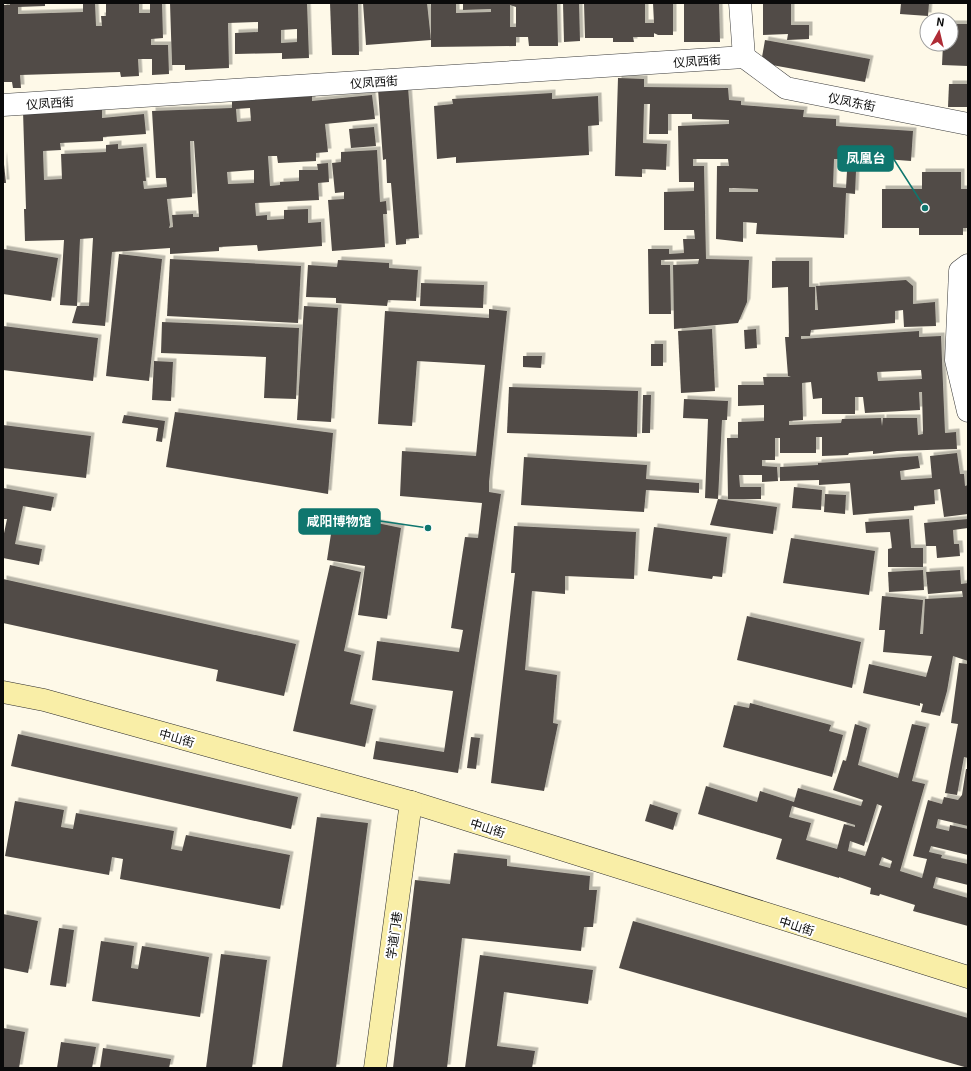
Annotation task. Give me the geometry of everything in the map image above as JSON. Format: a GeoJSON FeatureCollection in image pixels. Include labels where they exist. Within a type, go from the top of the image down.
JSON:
{"type":"FeatureCollection","features":[{"type":"Feature","properties":{"kind":"street"},"geometry":{"type":"LineString","coordinates":[[740,3],[744,57]]}},
{"type":"Feature","properties":{"kind":"street","name":"仪凤西街"},"geometry":{"type":"LineString","coordinates":[[3,105],[744,57]]}},
{"type":"Feature","properties":{"kind":"street","name":"仪凤东街"},"geometry":{"type":"LineString","coordinates":[[744,57],[786,88],[968,124]]}},
{"type":"Feature","properties":{"kind":"street"},"geometry":{"type":"LineString","coordinates":[[968,265],[960,271],[956,360],[968,411]]}},
{"type":"Feature","properties":{"kind":"street","name":"中山街"},"geometry":{"type":"LineString","coordinates":[[3,692],[44,700],[412,802],[968,977]]}},
{"type":"Feature","properties":{"kind":"street","name":"学道门巷"},"geometry":{"type":"LineString","coordinates":[[374,1068],[412,802]]}},
{"type":"Feature","properties":{"kind":"building"},"geometry":{"type":"Polygon","coordinates":[[[10,3],[45,3],[45,6],[18,7],[18,14],[83,12],[83,3],[95,3],[96,26],[102,26],[101,16],[106,16],[106,3],[139,3],[139,13],[150,13],[150,4],[162,3],[163,38],[151,39],[151,45],[168,45],[169,74],[152,75],[152,59],[138,59],[139,76],[121,77],[120,72],[20,75],[21,88],[13,88],[12,82],[3,82],[3,5],[10,5],[10,3]]]}},
{"type":"Feature","properties":{"kind":"building"},"geometry":{"type":"Polygon","coordinates":[[[170,3],[307,3],[309,58],[282,59],[282,53],[235,54],[235,33],[258,32],[258,22],[228,23],[229,68],[185,70],[185,65],[172,65],[170,3]],[[297,29],[281,30],[281,43],[297,42],[297,29]]]}},
{"type":"Feature","properties":{"kind":"building"},"geometry":{"type":"Polygon","coordinates":[[[330,3],[358,3],[359,55],[332,55],[330,3]]]}},
{"type":"Feature","properties":{"kind":"building"},"geometry":{"type":"Polygon","coordinates":[[[363,3],[427,3],[431,40],[366,45],[363,3]]]}},
{"type":"Feature","properties":{"kind":"building"},"geometry":{"type":"Polygon","coordinates":[[[431,3],[456,3],[456,13],[491,12],[491,9],[463,10],[463,3],[557,3],[558,46],[529,46],[528,37],[516,37],[516,46],[431,47],[431,3]],[[510,5],[510,27],[516,27],[516,7],[510,5]]]}},
{"type":"Feature","properties":{"kind":"building"},"geometry":{"type":"Polygon","coordinates":[[[563,3],[579,3],[580,41],[564,42],[563,3]]]}},
{"type":"Feature","properties":{"kind":"building"},"geometry":{"type":"Polygon","coordinates":[[[584,3],[645,3],[645,23],[654,23],[653,3],[673,3],[673,35],[658,35],[654,33],[654,37],[633,37],[634,42],[613,42],[613,38],[585,38],[584,3]]]}},
{"type":"Feature","properties":{"kind":"building"},"geometry":{"type":"Polygon","coordinates":[[[684,3],[719,3],[720,42],[684,42],[684,3]]]}},
{"type":"Feature","properties":{"kind":"building"},"geometry":{"type":"Polygon","coordinates":[[[763,3],[791,3],[791,25],[809,25],[809,39],[787,40],[788,34],[763,35],[763,3]]]}},
{"type":"Feature","properties":{"kind":"building"},"geometry":{"type":"Polygon","coordinates":[[[901,3],[929,3],[928,12],[919,12],[919,15],[900,14],[901,3]]]}},
{"type":"Feature","properties":{"kind":"building"},"geometry":{"type":"Polygon","coordinates":[[[959,24],[968,24],[968,66],[942,65],[943,52],[959,52],[959,24]]]}},
{"type":"Feature","properties":{"kind":"building"},"geometry":{"type":"Polygon","coordinates":[[[765,40],[870,59],[865,82],[761,63],[765,40]]]}},
{"type":"Feature","properties":{"kind":"building"},"geometry":{"type":"Polygon","coordinates":[[[618,78],[644,79],[644,87],[728,88],[729,100],[741,101],[741,105],[804,110],[803,117],[836,119],[836,126],[913,131],[911,161],[844,156],[844,159],[834,159],[833,187],[846,188],[847,171],[856,171],[855,194],[846,193],[844,238],[756,234],[757,223],[743,222],[743,242],[716,239],[717,166],[729,166],[728,159],[693,159],[693,166],[704,166],[706,259],[749,260],[747,302],[738,323],[674,329],[673,265],[698,264],[699,259],[661,260],[661,265],[670,265],[671,314],[649,314],[648,249],[669,249],[669,254],[684,253],[683,239],[695,239],[694,230],[664,230],[664,192],[694,191],[694,182],[679,182],[678,126],[729,124],[729,120],[692,119],[692,114],[668,114],[668,134],[649,134],[650,104],[644,104],[643,143],[667,144],[666,170],[642,169],[642,177],[615,176],[618,78]],[[729,188],[729,192],[758,192],[758,189],[729,188]]]}},
{"type":"Feature","properties":{"kind":"building"},"geometry":{"type":"Polygon","coordinates":[[[949,84],[968,84],[968,107],[948,107],[949,84]]]}},
{"type":"Feature","properties":{"kind":"building"},"geometry":{"type":"Polygon","coordinates":[[[408,87],[419,238],[406,239],[406,244],[396,245],[391,183],[387,183],[386,159],[383,160],[378,89],[408,87]]]}},
{"type":"Feature","properties":{"kind":"building"},"geometry":{"type":"Polygon","coordinates":[[[552,93],[552,99],[598,96],[599,125],[588,126],[589,155],[456,163],[456,157],[437,159],[434,106],[453,104],[452,99],[552,93]]]}},
{"type":"Feature","properties":{"kind":"building"},"geometry":{"type":"Polygon","coordinates":[[[372,95],[375,119],[325,124],[328,152],[316,153],[316,161],[278,163],[277,156],[268,156],[270,186],[280,185],[280,182],[299,181],[299,170],[318,170],[317,164],[328,163],[329,182],[318,183],[319,200],[255,203],[256,216],[267,215],[267,220],[284,219],[284,210],[308,209],[308,223],[321,222],[322,246],[258,251],[257,245],[219,247],[219,251],[170,254],[170,248],[112,252],[105,326],[72,323],[77,306],[60,305],[64,240],[25,241],[24,209],[26,209],[23,111],[102,108],[102,118],[144,114],[146,134],[103,137],[103,141],[60,143],[61,150],[43,151],[44,180],[62,179],[61,154],[106,152],[106,145],[118,144],[118,149],[143,147],[146,181],[143,181],[144,189],[167,187],[166,178],[156,178],[152,111],[232,108],[232,100],[312,96],[312,101],[372,95]],[[250,108],[236,109],[237,122],[251,121],[250,108]],[[190,141],[192,197],[167,199],[170,225],[169,228],[173,227],[172,215],[193,214],[193,217],[199,217],[194,141],[190,141]],[[254,170],[227,172],[228,184],[254,183],[254,170]],[[93,238],[80,239],[77,306],[89,306],[93,238]]]}},
{"type":"Feature","properties":{"kind":"building"},"geometry":{"type":"Polygon","coordinates":[[[374,127],[376,146],[351,148],[349,129],[374,127]]]}},
{"type":"Feature","properties":{"kind":"building"},"geometry":{"type":"Polygon","coordinates":[[[377,150],[380,202],[386,201],[387,214],[383,214],[385,247],[332,251],[328,200],[344,199],[344,192],[335,193],[332,163],[341,162],[341,152],[377,150]]]}},
{"type":"Feature","properties":{"kind":"building"},"geometry":{"type":"Polygon","coordinates":[[[3,155],[6,183],[3,183],[3,155]]]}},
{"type":"Feature","properties":{"kind":"building"},"geometry":{"type":"Polygon","coordinates":[[[922,172],[961,172],[961,189],[968,189],[968,228],[963,228],[963,235],[919,235],[919,228],[882,228],[882,189],[922,189],[922,172]]]}},
{"type":"Feature","properties":{"kind":"building"},"geometry":{"type":"Polygon","coordinates":[[[3,249],[58,258],[51,301],[3,294],[3,249]]]}},
{"type":"Feature","properties":{"kind":"building"},"geometry":{"type":"Polygon","coordinates":[[[119,254],[162,259],[149,381],[106,376],[119,254]]]}},
{"type":"Feature","properties":{"kind":"building"},"geometry":{"type":"Polygon","coordinates":[[[170,259],[301,266],[298,323],[167,316],[170,259]]]}},
{"type":"Feature","properties":{"kind":"building"},"geometry":{"type":"Polygon","coordinates":[[[338,260],[389,263],[389,268],[418,270],[416,301],[388,300],[387,306],[336,303],[336,298],[306,297],[308,265],[337,267],[338,260]]]}},
{"type":"Feature","properties":{"kind":"building"},"geometry":{"type":"Polygon","coordinates":[[[772,261],[809,261],[809,287],[815,287],[815,310],[818,310],[816,286],[906,280],[913,286],[913,304],[935,302],[936,326],[904,327],[903,310],[895,311],[895,323],[811,330],[810,336],[801,336],[801,339],[919,331],[919,337],[941,336],[945,433],[956,432],[957,449],[897,451],[873,454],[873,451],[849,453],[848,455],[822,456],[822,437],[816,437],[816,453],[780,453],[780,438],[775,438],[775,460],[762,460],[762,466],[777,467],[778,481],[762,482],[762,475],[739,475],[740,487],[761,487],[761,499],[728,499],[727,438],[738,438],[738,422],[764,421],[764,405],[738,406],[738,385],[764,385],[763,377],[791,377],[788,376],[785,337],[789,337],[788,287],[772,288],[772,261]],[[921,370],[877,372],[878,381],[922,379],[921,370]],[[811,382],[802,383],[803,420],[789,421],[789,425],[841,423],[842,419],[881,418],[882,426],[883,418],[917,418],[918,435],[923,434],[922,392],[919,392],[920,410],[865,413],[863,397],[855,397],[855,414],[822,414],[822,398],[813,399],[811,382]]]}},
{"type":"Feature","properties":{"kind":"building"},"geometry":{"type":"Polygon","coordinates":[[[421,283],[484,285],[483,308],[420,306],[421,283]]]}},
{"type":"Feature","properties":{"kind":"building"},"geometry":{"type":"Polygon","coordinates":[[[304,306],[338,308],[331,422],[297,420],[304,306]]]}},
{"type":"Feature","properties":{"kind":"building"},"geometry":{"type":"Polygon","coordinates":[[[489,309],[507,311],[489,482],[489,492],[501,494],[458,773],[373,759],[376,741],[444,752],[453,691],[372,680],[377,641],[459,652],[463,630],[451,628],[465,537],[478,538],[482,503],[400,496],[402,451],[476,456],[485,365],[417,361],[412,426],[378,424],[385,311],[489,318],[489,309]]]}},
{"type":"Feature","properties":{"kind":"building"},"geometry":{"type":"Polygon","coordinates":[[[162,322],[299,328],[296,399],[264,398],[266,357],[161,353],[162,322]]]}},
{"type":"Feature","properties":{"kind":"building"},"geometry":{"type":"Polygon","coordinates":[[[3,326],[98,338],[93,381],[3,370],[3,326]]]}},
{"type":"Feature","properties":{"kind":"building"},"geometry":{"type":"Polygon","coordinates":[[[712,329],[715,391],[681,393],[678,331],[712,329]]]}},
{"type":"Feature","properties":{"kind":"building"},"geometry":{"type":"Polygon","coordinates":[[[756,329],[757,348],[745,349],[744,330],[756,329]]]}},
{"type":"Feature","properties":{"kind":"building"},"geometry":{"type":"Polygon","coordinates":[[[651,344],[663,344],[663,366],[651,366],[651,344]]]}},
{"type":"Feature","properties":{"kind":"building"},"geometry":{"type":"Polygon","coordinates":[[[523,356],[542,356],[541,368],[523,367],[523,356]]]}},
{"type":"Feature","properties":{"kind":"building"},"geometry":{"type":"Polygon","coordinates":[[[154,361],[173,362],[171,401],[152,400],[154,361]]]}},
{"type":"Feature","properties":{"kind":"building"},"geometry":{"type":"Polygon","coordinates":[[[509,387],[638,391],[637,437],[507,433],[509,387]]]}},
{"type":"Feature","properties":{"kind":"building"},"geometry":{"type":"Polygon","coordinates":[[[643,395],[651,395],[650,433],[642,433],[643,395]]]}},
{"type":"Feature","properties":{"kind":"building"},"geometry":{"type":"Polygon","coordinates":[[[684,399],[728,401],[727,420],[722,420],[718,499],[705,498],[708,419],[683,418],[684,399]]]}},
{"type":"Feature","properties":{"kind":"building"},"geometry":{"type":"Polygon","coordinates":[[[175,412],[333,433],[328,494],[166,467],[175,412]]]}},
{"type":"Feature","properties":{"kind":"building"},"geometry":{"type":"Polygon","coordinates":[[[124,415],[165,421],[162,442],[156,441],[158,428],[122,423],[124,415]]]}},
{"type":"Feature","properties":{"kind":"building"},"geometry":{"type":"Polygon","coordinates":[[[3,425],[91,436],[86,478],[3,468],[3,425]]]}},
{"type":"Feature","properties":{"kind":"building"},"geometry":{"type":"Polygon","coordinates":[[[957,453],[960,474],[964,474],[965,486],[968,485],[968,514],[944,517],[940,489],[934,490],[935,504],[914,506],[914,510],[853,515],[850,483],[819,485],[819,480],[780,481],[780,467],[918,456],[920,468],[900,471],[901,480],[932,478],[930,456],[957,453]]]}},
{"type":"Feature","properties":{"kind":"building"},"geometry":{"type":"Polygon","coordinates":[[[524,457],[647,465],[646,479],[699,483],[699,493],[646,490],[644,512],[521,505],[524,457]]]}},
{"type":"Feature","properties":{"kind":"building"},"geometry":{"type":"Polygon","coordinates":[[[794,487],[822,490],[821,510],[792,508],[794,487]]]}},
{"type":"Feature","properties":{"kind":"building"},"geometry":{"type":"Polygon","coordinates":[[[3,488],[54,497],[51,511],[23,506],[15,544],[42,549],[39,565],[3,558],[3,538],[7,519],[3,519],[3,488]]]}},
{"type":"Feature","properties":{"kind":"building"},"geometry":{"type":"Polygon","coordinates":[[[825,494],[846,495],[845,514],[824,512],[825,494]]]}},
{"type":"Feature","properties":{"kind":"building"},"geometry":{"type":"Polygon","coordinates":[[[718,499],[777,507],[773,534],[710,525],[718,499]]]}},
{"type":"Feature","properties":{"kind":"building"},"geometry":{"type":"Polygon","coordinates":[[[334,514],[401,528],[387,619],[358,615],[365,566],[327,560],[334,514]]]}},
{"type":"Feature","properties":{"kind":"building"},"geometry":{"type":"Polygon","coordinates":[[[909,519],[911,548],[923,548],[923,567],[888,567],[888,549],[892,548],[890,532],[866,533],[865,522],[909,519]]]}},
{"type":"Feature","properties":{"kind":"building"},"geometry":{"type":"Polygon","coordinates":[[[968,519],[968,528],[953,530],[954,544],[959,544],[960,556],[937,558],[936,546],[926,546],[924,523],[968,519]]]}},
{"type":"Feature","properties":{"kind":"building"},"geometry":{"type":"Polygon","coordinates":[[[514,526],[636,532],[634,579],[565,576],[565,594],[532,591],[525,670],[557,675],[553,723],[558,724],[544,791],[491,783],[515,573],[511,573],[514,526]]]}},
{"type":"Feature","properties":{"kind":"building"},"geometry":{"type":"Polygon","coordinates":[[[654,527],[727,537],[722,577],[713,576],[712,579],[648,571],[654,527]]]}},
{"type":"Feature","properties":{"kind":"building"},"geometry":{"type":"Polygon","coordinates":[[[791,538],[875,551],[869,595],[783,583],[791,538]]]}},
{"type":"Feature","properties":{"kind":"building"},"geometry":{"type":"Polygon","coordinates":[[[330,565],[361,572],[344,651],[361,655],[350,704],[373,709],[365,747],[293,731],[330,565]]]}},
{"type":"Feature","properties":{"kind":"building"},"geometry":{"type":"Polygon","coordinates":[[[923,570],[924,590],[889,592],[888,572],[923,570]]]}},
{"type":"Feature","properties":{"kind":"building"},"geometry":{"type":"Polygon","coordinates":[[[960,570],[961,584],[968,583],[968,661],[953,656],[947,691],[940,716],[921,712],[923,704],[920,703],[920,706],[863,693],[869,664],[926,677],[932,656],[883,652],[885,630],[879,630],[882,596],[923,600],[920,634],[923,634],[925,599],[963,597],[962,591],[928,594],[926,572],[960,570]]]}},
{"type":"Feature","properties":{"kind":"building"},"geometry":{"type":"Polygon","coordinates":[[[3,579],[296,644],[284,696],[216,681],[218,670],[3,623],[3,579]]]}},
{"type":"Feature","properties":{"kind":"building"},"geometry":{"type":"Polygon","coordinates":[[[747,616],[861,642],[852,688],[737,660],[747,616]]]}},
{"type":"Feature","properties":{"kind":"building"},"geometry":{"type":"Polygon","coordinates":[[[959,663],[968,664],[968,758],[964,757],[957,795],[945,793],[958,724],[951,723],[959,663]]]}},
{"type":"Feature","properties":{"kind":"building"},"geometry":{"type":"Polygon","coordinates":[[[750,703],[831,725],[829,731],[843,735],[832,777],[723,747],[734,705],[749,708],[750,703]]]}},
{"type":"Feature","properties":{"kind":"building"},"geometry":{"type":"Polygon","coordinates":[[[855,724],[867,728],[858,765],[898,778],[912,724],[926,727],[912,781],[925,784],[900,871],[922,878],[927,859],[913,856],[928,800],[942,804],[944,797],[958,800],[962,795],[966,769],[968,769],[968,826],[938,819],[936,828],[949,831],[950,825],[968,829],[968,855],[931,846],[929,852],[942,855],[941,858],[968,864],[968,885],[936,877],[933,888],[968,898],[968,926],[913,911],[915,905],[880,894],[879,896],[870,894],[871,888],[776,859],[782,839],[698,814],[706,786],[757,802],[760,791],[794,802],[798,788],[861,806],[863,800],[833,790],[843,760],[846,761],[855,724]],[[877,804],[864,846],[850,841],[848,851],[865,856],[882,806],[877,804]],[[792,806],[789,817],[811,823],[806,840],[837,849],[844,824],[855,827],[855,825],[792,806]],[[882,857],[879,865],[890,868],[892,861],[882,857]]]}},
{"type":"Feature","properties":{"kind":"building"},"geometry":{"type":"Polygon","coordinates":[[[18,734],[298,797],[291,829],[11,766],[18,734]]]}},
{"type":"Feature","properties":{"kind":"building"},"geometry":{"type":"Polygon","coordinates":[[[471,737],[480,738],[476,769],[467,768],[471,737]]]}},
{"type":"Feature","properties":{"kind":"building"},"geometry":{"type":"Polygon","coordinates":[[[15,801],[64,810],[61,827],[73,829],[76,813],[174,831],[171,849],[182,851],[186,835],[290,855],[280,909],[120,879],[123,859],[112,857],[109,875],[5,856],[15,801]]]}},
{"type":"Feature","properties":{"kind":"building"},"geometry":{"type":"Polygon","coordinates":[[[650,804],[678,813],[673,830],[645,821],[650,804]]]}},
{"type":"Feature","properties":{"kind":"building"},"geometry":{"type":"Polygon","coordinates":[[[317,817],[368,823],[336,1068],[282,1068],[317,817]]]}},
{"type":"Feature","properties":{"kind":"building"},"geometry":{"type":"Polygon","coordinates":[[[454,853],[507,859],[507,866],[590,876],[589,890],[597,890],[593,927],[584,927],[581,951],[462,938],[447,1068],[393,1068],[415,880],[450,884],[454,853]]]}},
{"type":"Feature","properties":{"kind":"building"},"geometry":{"type":"Polygon","coordinates":[[[3,914],[38,921],[28,973],[3,968],[3,914]]]}},
{"type":"Feature","properties":{"kind":"building"},"geometry":{"type":"Polygon","coordinates":[[[633,921],[968,1018],[968,1068],[619,968],[633,921]]]}},
{"type":"Feature","properties":{"kind":"building"},"geometry":{"type":"Polygon","coordinates":[[[59,928],[74,930],[66,987],[50,985],[59,928]]]}},
{"type":"Feature","properties":{"kind":"building"},"geometry":{"type":"Polygon","coordinates":[[[101,941],[134,946],[131,968],[138,969],[142,946],[209,957],[200,1017],[92,1001],[101,941]]]}},
{"type":"Feature","properties":{"kind":"building"},"geometry":{"type":"Polygon","coordinates":[[[221,954],[267,960],[252,1068],[206,1068],[221,954]]]}},
{"type":"Feature","properties":{"kind":"building"},"geometry":{"type":"Polygon","coordinates":[[[480,955],[593,970],[588,1004],[504,992],[497,1046],[535,1051],[532,1068],[465,1068],[480,955]]]}},
{"type":"Feature","properties":{"kind":"building"},"geometry":{"type":"Polygon","coordinates":[[[3,1028],[25,1032],[19,1068],[3,1068],[3,1028]]]}},
{"type":"Feature","properties":{"kind":"building"},"geometry":{"type":"Polygon","coordinates":[[[61,1042],[96,1047],[92,1068],[57,1068],[61,1042]]]}},
{"type":"Feature","properties":{"kind":"building"},"geometry":{"type":"Polygon","coordinates":[[[103,1048],[171,1059],[169,1068],[100,1068],[103,1048]]]}},
{"type":"Feature","properties":{"kind":"place","name":"凤凰台"},"geometry":{"type":"Point","coordinates":[925,208]}},
{"type":"Feature","properties":{"kind":"place","name":"咸阳博物馆"},"geometry":{"type":"Point","coordinates":[428,528]}}]}
